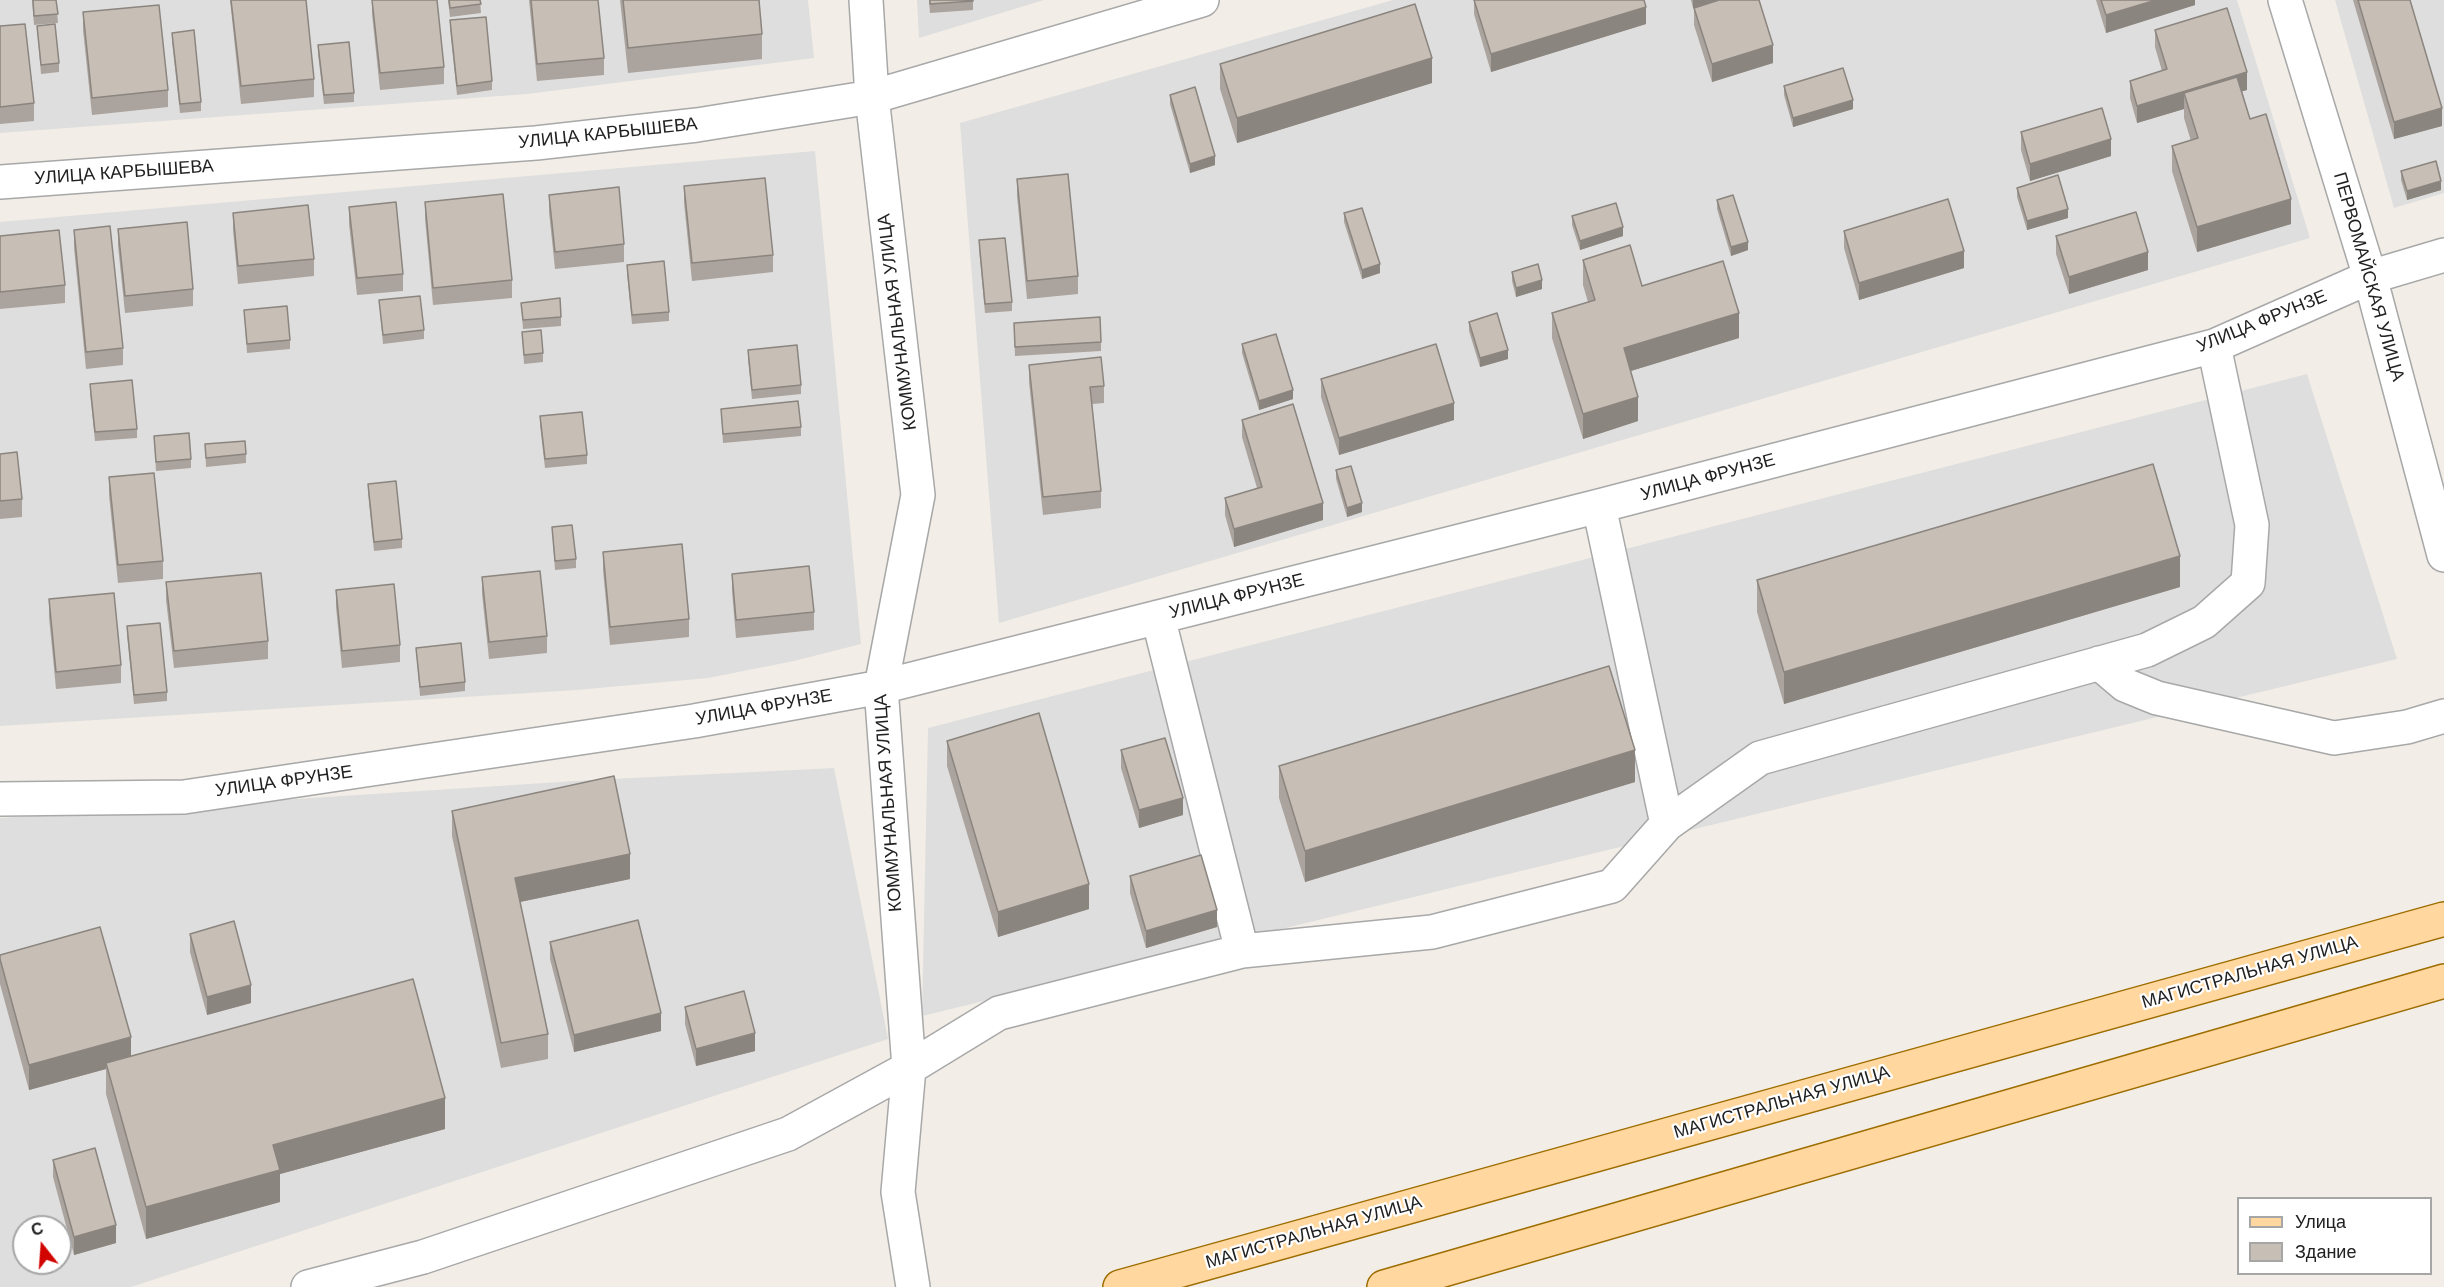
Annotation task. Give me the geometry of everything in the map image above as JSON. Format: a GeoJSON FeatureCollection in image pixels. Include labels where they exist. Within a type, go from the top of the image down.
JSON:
{"type":"FeatureCollection","features":[{"type":"Feature","properties":{"kind":"main road","name":"МАГИСТРАЛЬНАЯ УЛИЦА"},"geometry":{"type":"LineString","coordinates":[[1120,1287],[2444,919]]}},
{"type":"Feature","properties":{"kind":"main road"},"geometry":{"type":"LineString","coordinates":[[1384,1287],[2444,981]]}},
{"type":"Feature","properties":{"kind":"street","name":"КОММУНАЛЬНАЯ УЛИЦА"},"geometry":{"type":"LineString","coordinates":[[866,0],[872,97],[918,495],[881,687],[909,1068],[898,1192],[913,1287]]}},
{"type":"Feature","properties":{"kind":"street","name":"УЛИЦА КАРБЫШЕВА"},"geometry":{"type":"LineString","coordinates":[[0,182],[536,143],[698,125],[872,97],[1202,0]]}},
{"type":"Feature","properties":{"kind":"street","name":"ПЕРВОМАЙСКАЯ УЛИЦА"},"geometry":{"type":"LineString","coordinates":[[2284,0],[2370,277],[2444,555]]}},
{"type":"Feature","properties":{"kind":"street","name":"УЛИЦА ФРУНЗЕ"},"geometry":{"type":"LineString","coordinates":[[0,799],[184,797],[694,721],[881,687],[1599,506],[2214,346],[2370,277],[2444,255]]}},
{"type":"Feature","properties":{"kind":"street"},"geometry":{"type":"LineString","coordinates":[[308,1287],[423,1257],[788,1134],[909,1068],[999,1013],[1242,951],[1432,933],[1612,886],[1667,824],[1760,758],[2147,650],[2204,622],[2248,583],[2252,525],[2214,346]]}},
{"type":"Feature","properties":{"kind":"street"},"geometry":{"type":"LineString","coordinates":[[1599,506],[1667,824]]}},
{"type":"Feature","properties":{"kind":"street"},"geometry":{"type":"LineString","coordinates":[[1158,617],[1242,951]]}},
{"type":"Feature","properties":{"kind":"street"},"geometry":{"type":"LineString","coordinates":[[2099,663],[2125,685],[2157,698],[2334,738],[2407,726],[2444,716]]}},
{"type":"Feature","properties":{"kind":"shaded area"},"geometry":{"type":"Polygon","coordinates":[[[0,0],[808,0],[814,58],[527,94],[0,133],[0,0]]]}},
{"type":"Feature","properties":{"kind":"shaded area"},"geometry":{"type":"Polygon","coordinates":[[[917,0],[1044,0],[919,38],[917,0]]]}},
{"type":"Feature","properties":{"kind":"shaded area"},"geometry":{"type":"Polygon","coordinates":[[[1393,0],[2237,0],[2310,238],[999,623],[960,123],[1393,0]]]}},
{"type":"Feature","properties":{"kind":"shaded area"},"geometry":{"type":"Polygon","coordinates":[[[2335,0],[2444,0],[2444,193],[2394,208],[2335,0]]]}},
{"type":"Feature","properties":{"kind":"shaded area"},"geometry":{"type":"Polygon","coordinates":[[[815,151],[861,644],[794,661],[708,678],[577,690],[0,726],[0,222],[815,151]]]}},
{"type":"Feature","properties":{"kind":"shaded area"},"geometry":{"type":"Polygon","coordinates":[[[2307,374],[2397,659],[922,1016],[928,728],[2307,374]]]}},
{"type":"Feature","properties":{"kind":"shaded area"},"geometry":{"type":"Polygon","coordinates":[[[834,768],[888,1039],[131,1287],[0,1287],[0,818],[591,780],[834,768]]]}},
{"type":"Feature","properties":{"kind":"building"},"geometry":{"type":"Polygon","coordinates":[[[33,0],[56,0],[58,14],[34,16],[33,0]]]}},
{"type":"Feature","properties":{"kind":"building"},"geometry":{"type":"Polygon","coordinates":[[[231,0],[306,0],[314,79],[241,86],[231,0]]]}},
{"type":"Feature","properties":{"kind":"building"},"geometry":{"type":"Polygon","coordinates":[[[372,0],[437,0],[444,67],[380,73],[372,0]]]}},
{"type":"Feature","properties":{"kind":"building"},"geometry":{"type":"Polygon","coordinates":[[[449,0],[480,0],[481,4],[450,8],[449,0]]]}},
{"type":"Feature","properties":{"kind":"building"},"geometry":{"type":"Polygon","coordinates":[[[531,0],[598,0],[604,58],[537,64],[531,0]]]}},
{"type":"Feature","properties":{"kind":"building"},"geometry":{"type":"Polygon","coordinates":[[[623,0],[759,0],[762,34],[628,48],[623,0]]]}},
{"type":"Feature","properties":{"kind":"building"},"geometry":{"type":"Polygon","coordinates":[[[930,0],[973,0],[973,1],[930,4],[930,0]]]}},
{"type":"Feature","properties":{"kind":"building"},"geometry":{"type":"Polygon","coordinates":[[[1474,0],[1644,0],[1646,7],[1491,54],[1474,0]]]}},
{"type":"Feature","properties":{"kind":"building"},"geometry":{"type":"Polygon","coordinates":[[[1719,0],[1759,0],[1773,45],[1712,64],[1694,8],[1719,0]]]}},
{"type":"Feature","properties":{"kind":"building"},"geometry":{"type":"Polygon","coordinates":[[[2101,0],[2156,0],[2106,15],[2101,0]]]}},
{"type":"Feature","properties":{"kind":"building"},"geometry":{"type":"Polygon","coordinates":[[[2358,0],[2410,0],[2442,108],[2394,122],[2358,0]]]}},
{"type":"Feature","properties":{"kind":"building"},"geometry":{"type":"Polygon","coordinates":[[[1415,4],[1432,58],[1237,118],[1220,64],[1415,4]]]}},
{"type":"Feature","properties":{"kind":"building"},"geometry":{"type":"Polygon","coordinates":[[[159,5],[168,90],[92,98],[83,12],[159,5]]]}},
{"type":"Feature","properties":{"kind":"building"},"geometry":{"type":"Polygon","coordinates":[[[2227,8],[2247,72],[2137,106],[2130,81],[2167,69],[2155,30],[2227,8]]]}},
{"type":"Feature","properties":{"kind":"building"},"geometry":{"type":"Polygon","coordinates":[[[486,17],[492,81],[457,86],[450,20],[486,17]]]}},
{"type":"Feature","properties":{"kind":"building"},"geometry":{"type":"Polygon","coordinates":[[[25,24],[34,103],[0,107],[0,26],[25,24]]]}},
{"type":"Feature","properties":{"kind":"building"},"geometry":{"type":"Polygon","coordinates":[[[55,24],[59,63],[41,65],[37,26],[55,24]]]}},
{"type":"Feature","properties":{"kind":"building"},"geometry":{"type":"Polygon","coordinates":[[[194,30],[201,102],[180,104],[172,33],[194,30]]]}},
{"type":"Feature","properties":{"kind":"building"},"geometry":{"type":"Polygon","coordinates":[[[349,42],[354,93],[324,95],[318,45],[349,42]]]}},
{"type":"Feature","properties":{"kind":"building"},"geometry":{"type":"Polygon","coordinates":[[[1843,68],[1853,100],[1793,118],[1784,86],[1843,68]]]}},
{"type":"Feature","properties":{"kind":"building"},"geometry":{"type":"Polygon","coordinates":[[[2237,77],[2250,119],[2266,114],[2291,199],[2197,227],[2172,146],[2198,138],[2184,93],[2237,77]]]}},
{"type":"Feature","properties":{"kind":"building"},"geometry":{"type":"Polygon","coordinates":[[[1195,87],[1215,156],[1190,164],[1170,95],[1195,87]]]}},
{"type":"Feature","properties":{"kind":"building"},"geometry":{"type":"Polygon","coordinates":[[[2102,108],[2111,139],[2030,164],[2021,132],[2102,108]]]}},
{"type":"Feature","properties":{"kind":"building"},"geometry":{"type":"Polygon","coordinates":[[[2436,161],[2441,181],[2407,191],[2401,171],[2436,161]]]}},
{"type":"Feature","properties":{"kind":"building"},"geometry":{"type":"Polygon","coordinates":[[[1068,174],[1078,276],[1027,281],[1017,179],[1068,174]]]}},
{"type":"Feature","properties":{"kind":"building"},"geometry":{"type":"Polygon","coordinates":[[[2058,175],[2068,209],[2027,221],[2017,188],[2058,175]]]}},
{"type":"Feature","properties":{"kind":"building"},"geometry":{"type":"Polygon","coordinates":[[[765,178],[773,255],[692,263],[684,186],[765,178]]]}},
{"type":"Feature","properties":{"kind":"building"},"geometry":{"type":"Polygon","coordinates":[[[619,187],[624,244],[555,252],[549,195],[619,187]]]}},
{"type":"Feature","properties":{"kind":"building"},"geometry":{"type":"Polygon","coordinates":[[[503,194],[512,280],[433,288],[425,202],[503,194]]]}},
{"type":"Feature","properties":{"kind":"building"},"geometry":{"type":"Polygon","coordinates":[[[1733,195],[1748,242],[1731,247],[1717,200],[1733,195]]]}},
{"type":"Feature","properties":{"kind":"building"},"geometry":{"type":"Polygon","coordinates":[[[1948,199],[1964,251],[1859,283],[1844,231],[1948,199]]]}},
{"type":"Feature","properties":{"kind":"building"},"geometry":{"type":"Polygon","coordinates":[[[396,202],[403,274],[357,278],[349,207],[396,202]]]}},
{"type":"Feature","properties":{"kind":"building"},"geometry":{"type":"Polygon","coordinates":[[[1616,203],[1623,227],[1580,241],[1572,216],[1616,203]]]}},
{"type":"Feature","properties":{"kind":"building"},"geometry":{"type":"Polygon","coordinates":[[[308,205],[314,259],[238,266],[233,213],[308,205]]]}},
{"type":"Feature","properties":{"kind":"building"},"geometry":{"type":"Polygon","coordinates":[[[1362,208],[1380,264],[1362,270],[1344,213],[1362,208]]]}},
{"type":"Feature","properties":{"kind":"building"},"geometry":{"type":"Polygon","coordinates":[[[2136,212],[2148,252],[2069,277],[2056,236],[2136,212]]]}},
{"type":"Feature","properties":{"kind":"building"},"geometry":{"type":"Polygon","coordinates":[[[187,222],[193,289],[125,296],[118,229],[187,222]]]}},
{"type":"Feature","properties":{"kind":"building"},"geometry":{"type":"Polygon","coordinates":[[[110,226],[123,348],[86,352],[74,230],[110,226]]]}},
{"type":"Feature","properties":{"kind":"building"},"geometry":{"type":"Polygon","coordinates":[[[59,230],[65,285],[0,292],[0,236],[59,230]]]}},
{"type":"Feature","properties":{"kind":"building"},"geometry":{"type":"Polygon","coordinates":[[[1005,238],[1012,302],[985,304],[979,240],[1005,238]]]}},
{"type":"Feature","properties":{"kind":"building"},"geometry":{"type":"Polygon","coordinates":[[[1630,245],[1642,286],[1723,261],[1739,313],[1624,348],[1638,397],[1583,414],[1552,313],[1595,300],[1583,260],[1630,245]]]}},
{"type":"Feature","properties":{"kind":"building"},"geometry":{"type":"Polygon","coordinates":[[[664,261],[669,312],[632,315],[627,265],[664,261]]]}},
{"type":"Feature","properties":{"kind":"building"},"geometry":{"type":"Polygon","coordinates":[[[1538,264],[1542,280],[1516,288],[1512,272],[1538,264]]]}},
{"type":"Feature","properties":{"kind":"building"},"geometry":{"type":"Polygon","coordinates":[[[420,296],[424,330],[383,335],[379,300],[420,296]]]}},
{"type":"Feature","properties":{"kind":"building"},"geometry":{"type":"Polygon","coordinates":[[[560,298],[561,317],[523,320],[521,303],[560,298]]]}},
{"type":"Feature","properties":{"kind":"building"},"geometry":{"type":"Polygon","coordinates":[[[287,306],[290,340],[247,344],[244,310],[287,306]]]}},
{"type":"Feature","properties":{"kind":"building"},"geometry":{"type":"Polygon","coordinates":[[[1497,313],[1508,350],[1480,358],[1469,322],[1497,313]]]}},
{"type":"Feature","properties":{"kind":"building"},"geometry":{"type":"Polygon","coordinates":[[[1100,317],[1101,342],[1015,347],[1014,323],[1100,317]]]}},
{"type":"Feature","properties":{"kind":"building"},"geometry":{"type":"Polygon","coordinates":[[[541,330],[543,353],[524,355],[522,332],[541,330]]]}},
{"type":"Feature","properties":{"kind":"building"},"geometry":{"type":"Polygon","coordinates":[[[1276,334],[1293,390],[1259,401],[1242,344],[1276,334]]]}},
{"type":"Feature","properties":{"kind":"building"},"geometry":{"type":"Polygon","coordinates":[[[1436,344],[1454,403],[1339,438],[1321,379],[1436,344]]]}},
{"type":"Feature","properties":{"kind":"building"},"geometry":{"type":"Polygon","coordinates":[[[797,345],[801,385],[752,390],[748,350],[797,345]]]}},
{"type":"Feature","properties":{"kind":"building"},"geometry":{"type":"Polygon","coordinates":[[[1101,357],[1104,386],[1090,387],[1101,491],[1043,497],[1029,365],[1101,357]]]}},
{"type":"Feature","properties":{"kind":"building"},"geometry":{"type":"Polygon","coordinates":[[[132,380],[137,429],[95,432],[90,384],[132,380]]]}},
{"type":"Feature","properties":{"kind":"building"},"geometry":{"type":"Polygon","coordinates":[[[798,401],[801,427],[723,434],[721,409],[798,401]]]}},
{"type":"Feature","properties":{"kind":"building"},"geometry":{"type":"Polygon","coordinates":[[[1293,404],[1323,503],[1234,529],[1225,498],[1262,487],[1242,420],[1293,404]]]}},
{"type":"Feature","properties":{"kind":"building"},"geometry":{"type":"Polygon","coordinates":[[[582,412],[587,455],[545,459],[540,416],[582,412]]]}},
{"type":"Feature","properties":{"kind":"building"},"geometry":{"type":"Polygon","coordinates":[[[189,433],[191,459],[156,462],[154,436],[189,433]]]}},
{"type":"Feature","properties":{"kind":"building"},"geometry":{"type":"Polygon","coordinates":[[[245,441],[246,454],[206,458],[205,444],[245,441]]]}},
{"type":"Feature","properties":{"kind":"building"},"geometry":{"type":"Polygon","coordinates":[[[17,452],[22,499],[0,501],[0,454],[17,452]]]}},
{"type":"Feature","properties":{"kind":"building"},"geometry":{"type":"Polygon","coordinates":[[[2153,464],[2180,556],[1784,672],[1757,580],[2153,464]]]}},
{"type":"Feature","properties":{"kind":"building"},"geometry":{"type":"Polygon","coordinates":[[[1351,466],[1362,503],[1347,508],[1336,470],[1351,466]]]}},
{"type":"Feature","properties":{"kind":"building"},"geometry":{"type":"Polygon","coordinates":[[[154,473],[163,561],[118,565],[109,477],[154,473]]]}},
{"type":"Feature","properties":{"kind":"building"},"geometry":{"type":"Polygon","coordinates":[[[396,481],[402,539],[374,542],[368,484],[396,481]]]}},
{"type":"Feature","properties":{"kind":"building"},"geometry":{"type":"Polygon","coordinates":[[[572,525],[576,559],[555,561],[552,527],[572,525]]]}},
{"type":"Feature","properties":{"kind":"building"},"geometry":{"type":"Polygon","coordinates":[[[682,544],[689,619],[610,627],[603,552],[682,544]]]}},
{"type":"Feature","properties":{"kind":"building"},"geometry":{"type":"Polygon","coordinates":[[[809,566],[814,612],[736,620],[732,574],[809,566]]]}},
{"type":"Feature","properties":{"kind":"building"},"geometry":{"type":"Polygon","coordinates":[[[540,571],[547,636],[489,642],[482,577],[540,571]]]}},
{"type":"Feature","properties":{"kind":"building"},"geometry":{"type":"Polygon","coordinates":[[[261,573],[268,641],[174,651],[166,582],[261,573]]]}},
{"type":"Feature","properties":{"kind":"building"},"geometry":{"type":"Polygon","coordinates":[[[394,584],[400,645],[342,651],[336,590],[394,584]]]}},
{"type":"Feature","properties":{"kind":"building"},"geometry":{"type":"Polygon","coordinates":[[[114,593],[121,665],[56,672],[49,599],[114,593]]]}},
{"type":"Feature","properties":{"kind":"building"},"geometry":{"type":"Polygon","coordinates":[[[160,623],[167,692],[134,695],[127,626],[160,623]]]}},
{"type":"Feature","properties":{"kind":"building"},"geometry":{"type":"Polygon","coordinates":[[[461,643],[465,682],[420,687],[416,648],[461,643]]]}},
{"type":"Feature","properties":{"kind":"building"},"geometry":{"type":"Polygon","coordinates":[[[1609,666],[1635,750],[1305,851],[1279,766],[1609,666]]]}},
{"type":"Feature","properties":{"kind":"building"},"geometry":{"type":"Polygon","coordinates":[[[1039,713],[1089,884],[998,912],[947,741],[1039,713]]]}},
{"type":"Feature","properties":{"kind":"building"},"geometry":{"type":"Polygon","coordinates":[[[1165,738],[1183,798],[1139,810],[1121,750],[1165,738]]]}},
{"type":"Feature","properties":{"kind":"building"},"geometry":{"type":"Polygon","coordinates":[[[614,776],[630,854],[515,878],[548,1034],[501,1043],[452,811],[614,776]]]}},
{"type":"Feature","properties":{"kind":"building"},"geometry":{"type":"Polygon","coordinates":[[[1201,855],[1217,910],[1146,931],[1130,876],[1201,855]]]}},
{"type":"Feature","properties":{"kind":"building"},"geometry":{"type":"Polygon","coordinates":[[[638,920],[661,1013],[574,1035],[550,942],[638,920]]]}},
{"type":"Feature","properties":{"kind":"building"},"geometry":{"type":"Polygon","coordinates":[[[234,921],[251,985],[207,997],[190,934],[234,921]]]}},
{"type":"Feature","properties":{"kind":"building"},"geometry":{"type":"Polygon","coordinates":[[[100,927],[131,1037],[29,1065],[0,955],[100,927]]]}},
{"type":"Feature","properties":{"kind":"building"},"geometry":{"type":"Polygon","coordinates":[[[413,979],[445,1098],[273,1145],[280,1170],[146,1207],[106,1063],[413,979]]]}},
{"type":"Feature","properties":{"kind":"building"},"geometry":{"type":"Polygon","coordinates":[[[744,991],[755,1033],[696,1049],[685,1007],[744,991]]]}},
{"type":"Feature","properties":{"kind":"building"},"geometry":{"type":"Polygon","coordinates":[[[95,1148],[116,1225],[74,1237],[72,1215],[68,1215],[53,1160],[95,1148]]]}}]}
